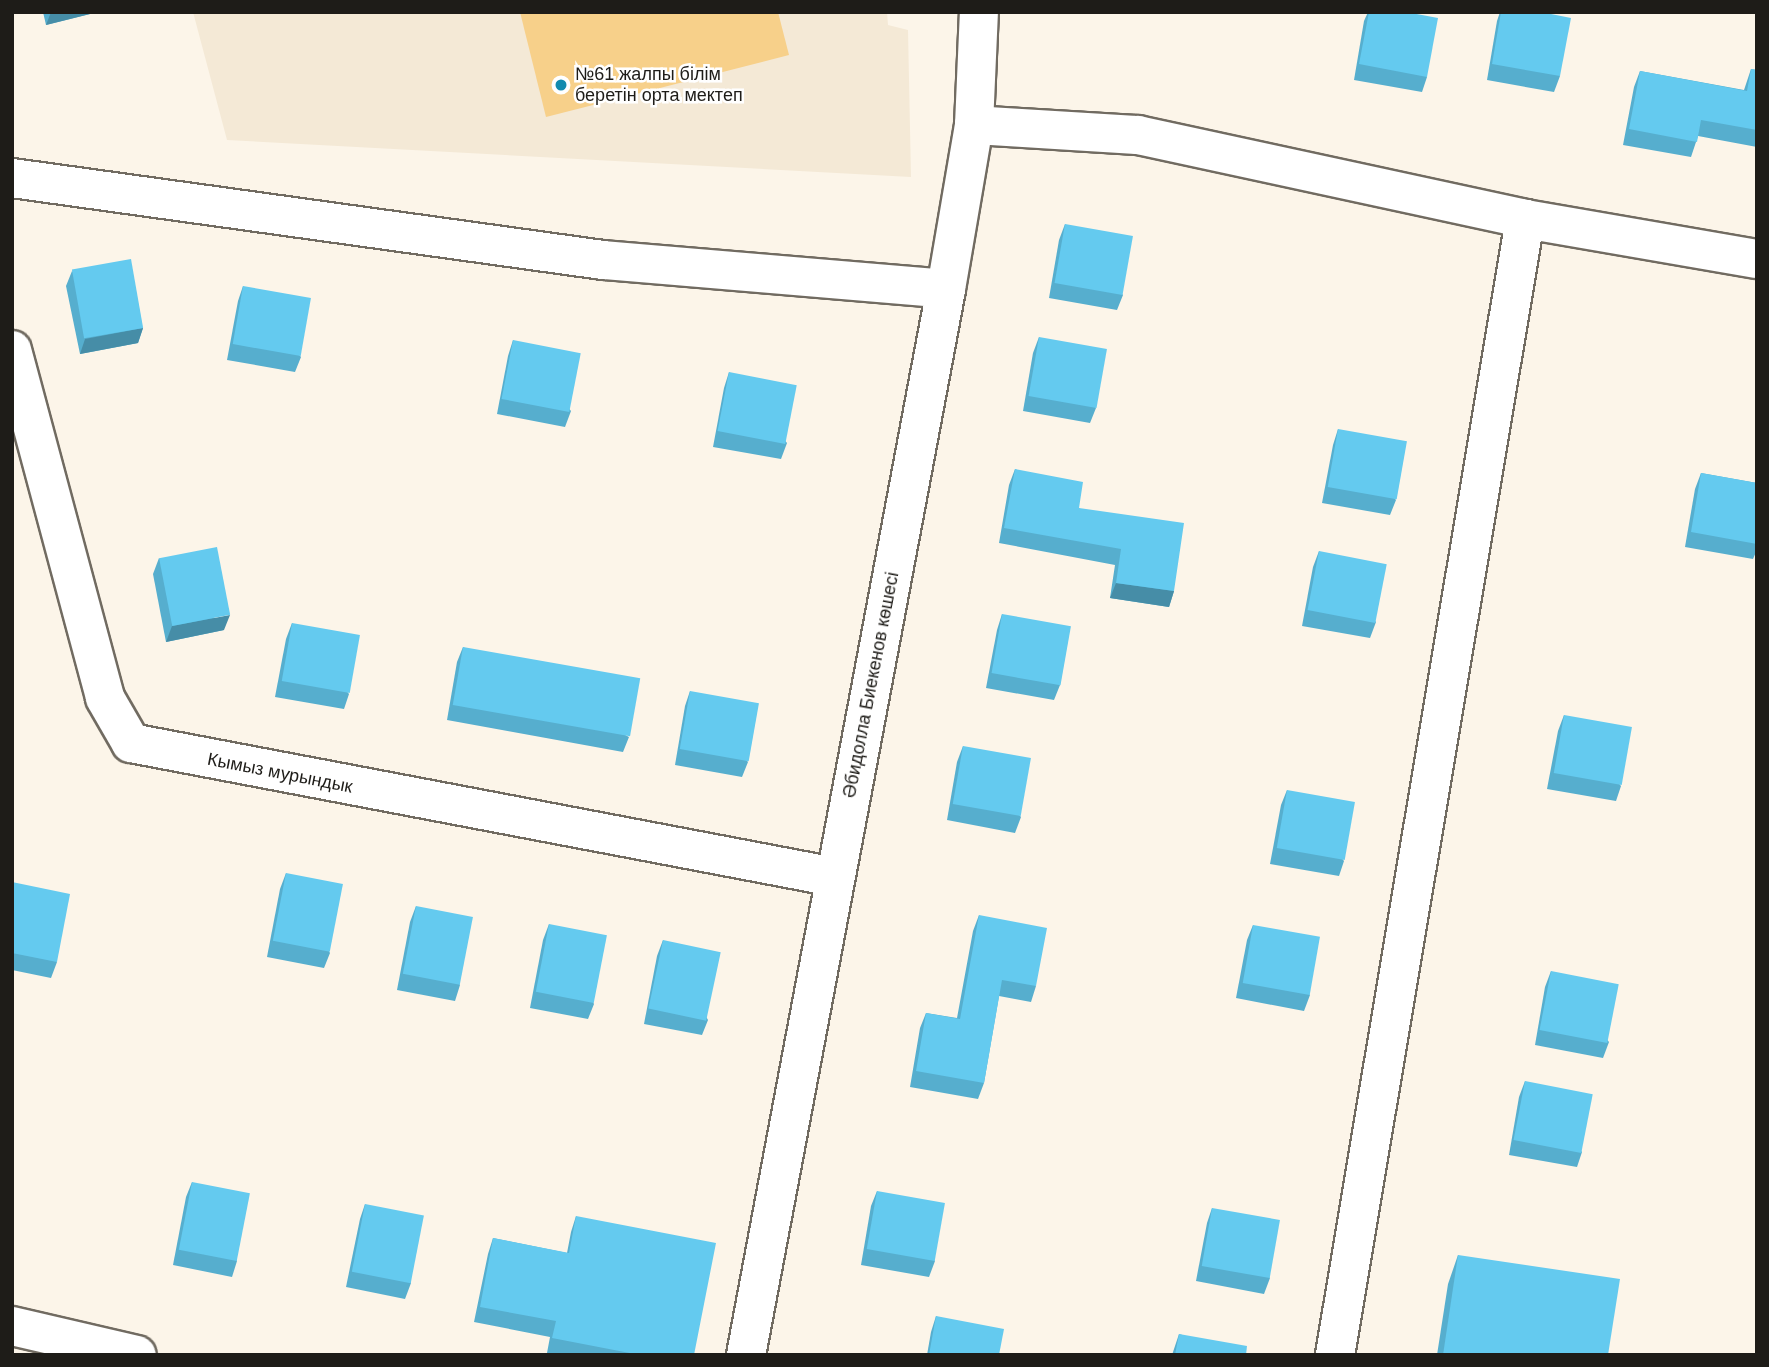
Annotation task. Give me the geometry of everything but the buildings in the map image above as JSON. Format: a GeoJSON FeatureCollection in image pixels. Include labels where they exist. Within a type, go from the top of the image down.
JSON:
{"type":"FeatureCollection","features":[{"type":"Feature","properties":{"kind":"street","name":"Әбидолла Биекенов көшесі"},"geometry":{"type":"LineString","coordinates":[[746,1355],[946,289],[974,125],[979,12]]}},
{"type":"Feature","properties":{"kind":"street"},"geometry":{"type":"LineString","coordinates":[[974,125],[1138,135],[1525,219],[1757,259]]}},
{"type":"Feature","properties":{"kind":"street"},"geometry":{"type":"LineString","coordinates":[[12,178],[603,260],[946,289]]}},
{"type":"Feature","properties":{"kind":"street"},"geometry":{"type":"LineString","coordinates":[[1335,1355],[1525,219]]}},
{"type":"Feature","properties":{"kind":"street","name":"Кымыз мурындык"},"geometry":{"type":"LineString","coordinates":[[12,350],[105,698],[131,743],[835,877]]}},
{"type":"Feature","properties":{"kind":"street"},"geometry":{"type":"LineString","coordinates":[[12,1326],[137,1355]]}},
{"type":"Feature","properties":{"kind":"shaded area","name":"№61 жалпы білім беретін орта мектеп"},"geometry":{"type":"Polygon","coordinates":[[[193,12],[887,12],[888,25],[908,30],[911,177],[227,140],[193,12]]]}},
{"type":"Feature","properties":{"kind":"shaded area"},"geometry":{"type":"Polygon","coordinates":[[[520,12],[778,12],[789,55],[546,117],[520,12]]]}},
{"type":"Feature","properties":{"kind":"place","name":"№61 жалпы білім беретін орта мектеп"},"geometry":{"type":"Point","coordinates":[561,85]}}]}
